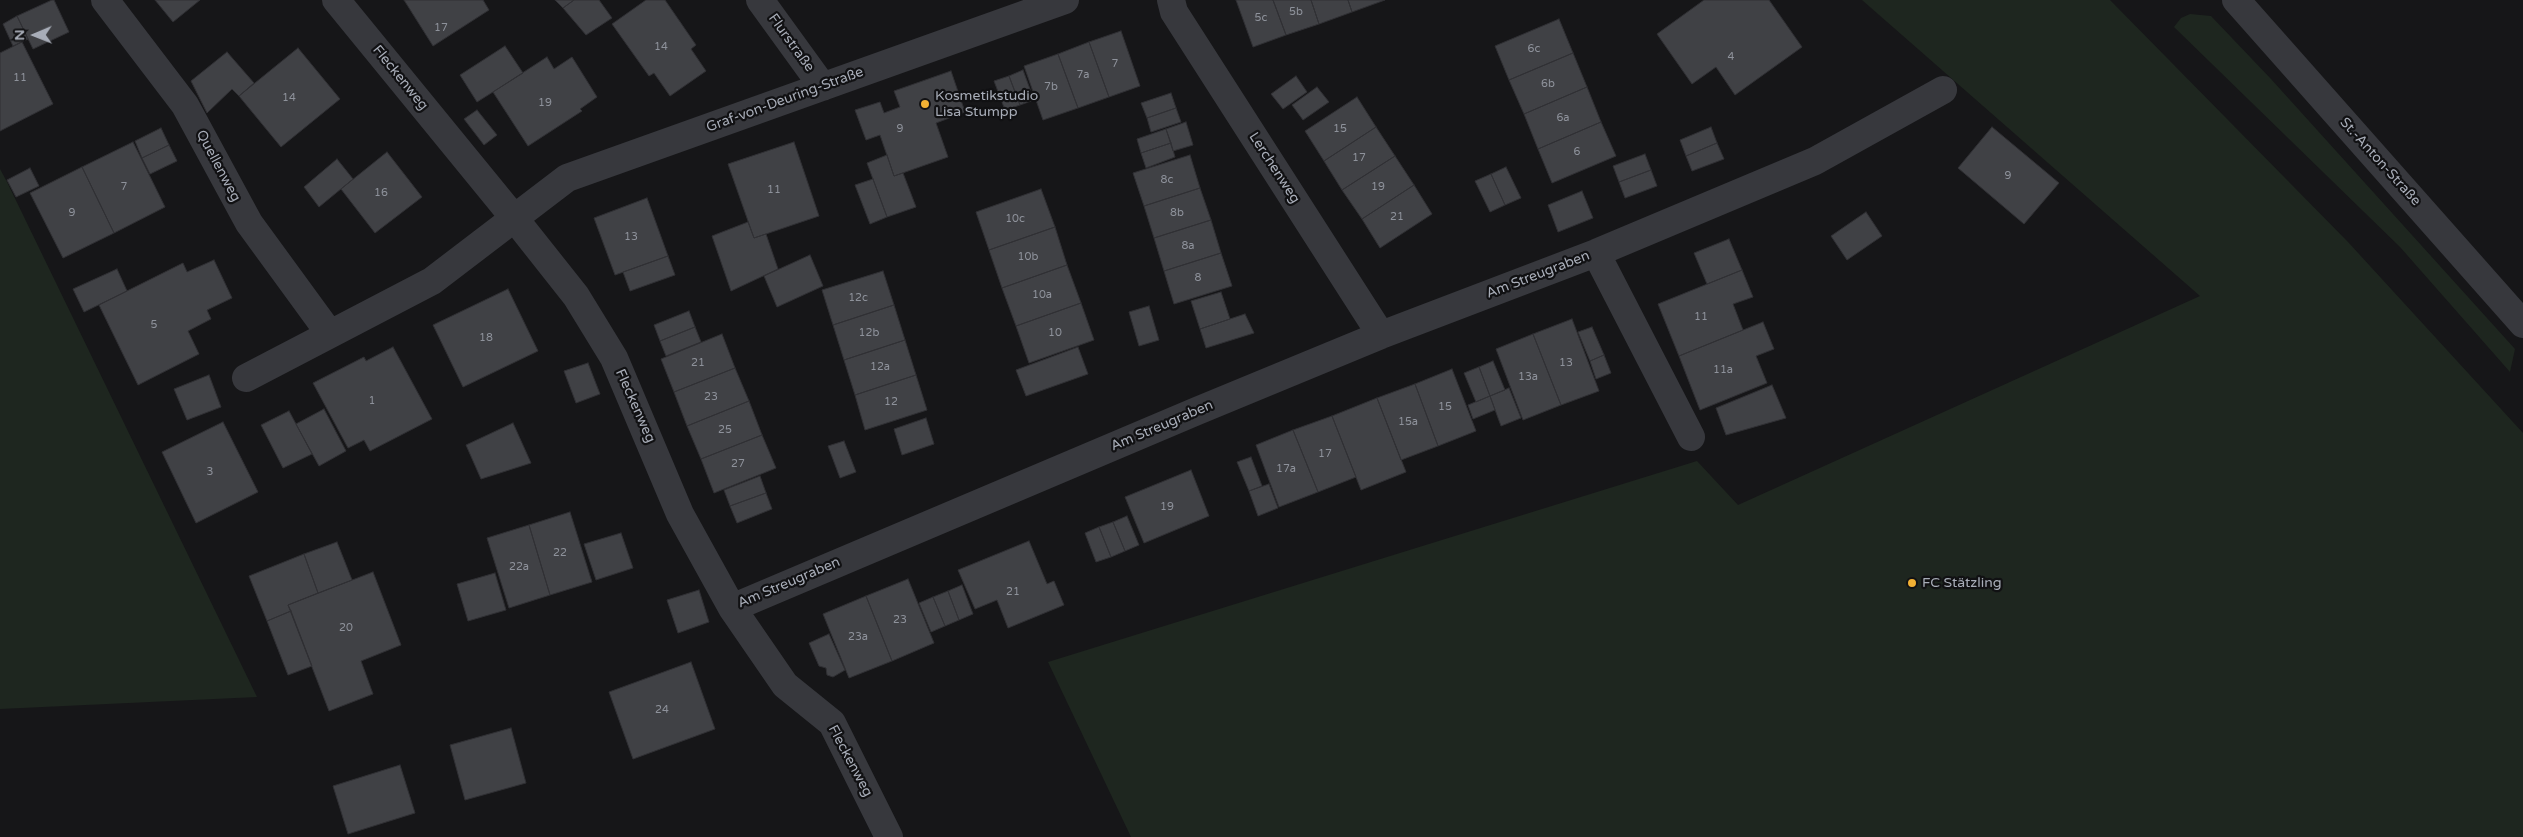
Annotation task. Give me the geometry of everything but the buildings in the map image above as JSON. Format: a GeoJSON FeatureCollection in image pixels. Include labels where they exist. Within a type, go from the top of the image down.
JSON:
{"type":"FeatureCollection","features":[{"type":"Feature","properties":{"kind":"street","name":"Quellenweg"},"geometry":{"type":"LineString","coordinates":[[104,0],[185,105],[249,222],[330,334]]}},
{"type":"Feature","properties":{"kind":"street","name":"Fleckenweg"},"geometry":{"type":"LineString","coordinates":[[336,0],[516,219],[576,296],[614,358],[680,514],[732,608],[785,685],[832,723],[889,837]]}},
{"type":"Feature","properties":{"kind":"street","name":"Flurstraße"},"geometry":{"type":"LineString","coordinates":[[760,0],[823,87]]}},
{"type":"Feature","properties":{"kind":"street","name":"Graf-von-Deuring-Straße"},"geometry":{"type":"LineString","coordinates":[[516,219],[567,178],[1065,0]]}},
{"type":"Feature","properties":{"kind":"street","name":"Lerchenweg"},"geometry":{"type":"LineString","coordinates":[[1171,0],[1174,12],[1381,335]]}},
{"type":"Feature","properties":{"kind":"street","name":"St.-Anton-Straße"},"geometry":{"type":"LineString","coordinates":[[2236,0],[2523,324]]}},
{"type":"Feature","properties":{"kind":"street","name":"Am Streugraben"},"geometry":{"type":"LineString","coordinates":[[732,608],[893,538],[1381,335],[1596,252],[1816,161],[1943,90]]}},
{"type":"Feature","properties":{"kind":"street"},"geometry":{"type":"LineString","coordinates":[[246,378],[432,281],[516,219]]}},
{"type":"Feature","properties":{"kind":"street","name":"Am Streugraben"},"geometry":{"type":"LineString","coordinates":[[1596,252],[1691,437]]}},
{"type":"Feature","properties":{"kind":"shaded area","name":"FC Stätzling"},"geometry":{"type":"Polygon","coordinates":[[[1862,0],[2110,0],[2348,242],[2523,433],[2523,837],[1131,837],[1048,662],[1697,461],[1738,505],[2200,296],[1862,0]]]}},
{"type":"Feature","properties":{"kind":"shaded area"},"geometry":{"type":"Polygon","coordinates":[[[2190,14],[2211,16],[2271,79],[2515,349],[2510,372],[2400,247],[2174,27],[2181,18],[2190,14]]]}},
{"type":"Feature","properties":{"kind":"shaded area"},"geometry":{"type":"Polygon","coordinates":[[[0,169],[7,182],[257,697],[0,709],[0,169]]]}},
{"type":"Feature","properties":{"kind":"place","name":"Kosmetikstudio Lisa Stumpp"},"geometry":{"type":"Point","coordinates":[925,104]}},
{"type":"Feature","properties":{"kind":"place","name":"FC Stätzling"},"geometry":{"type":"Point","coordinates":[1912,583]}}]}
